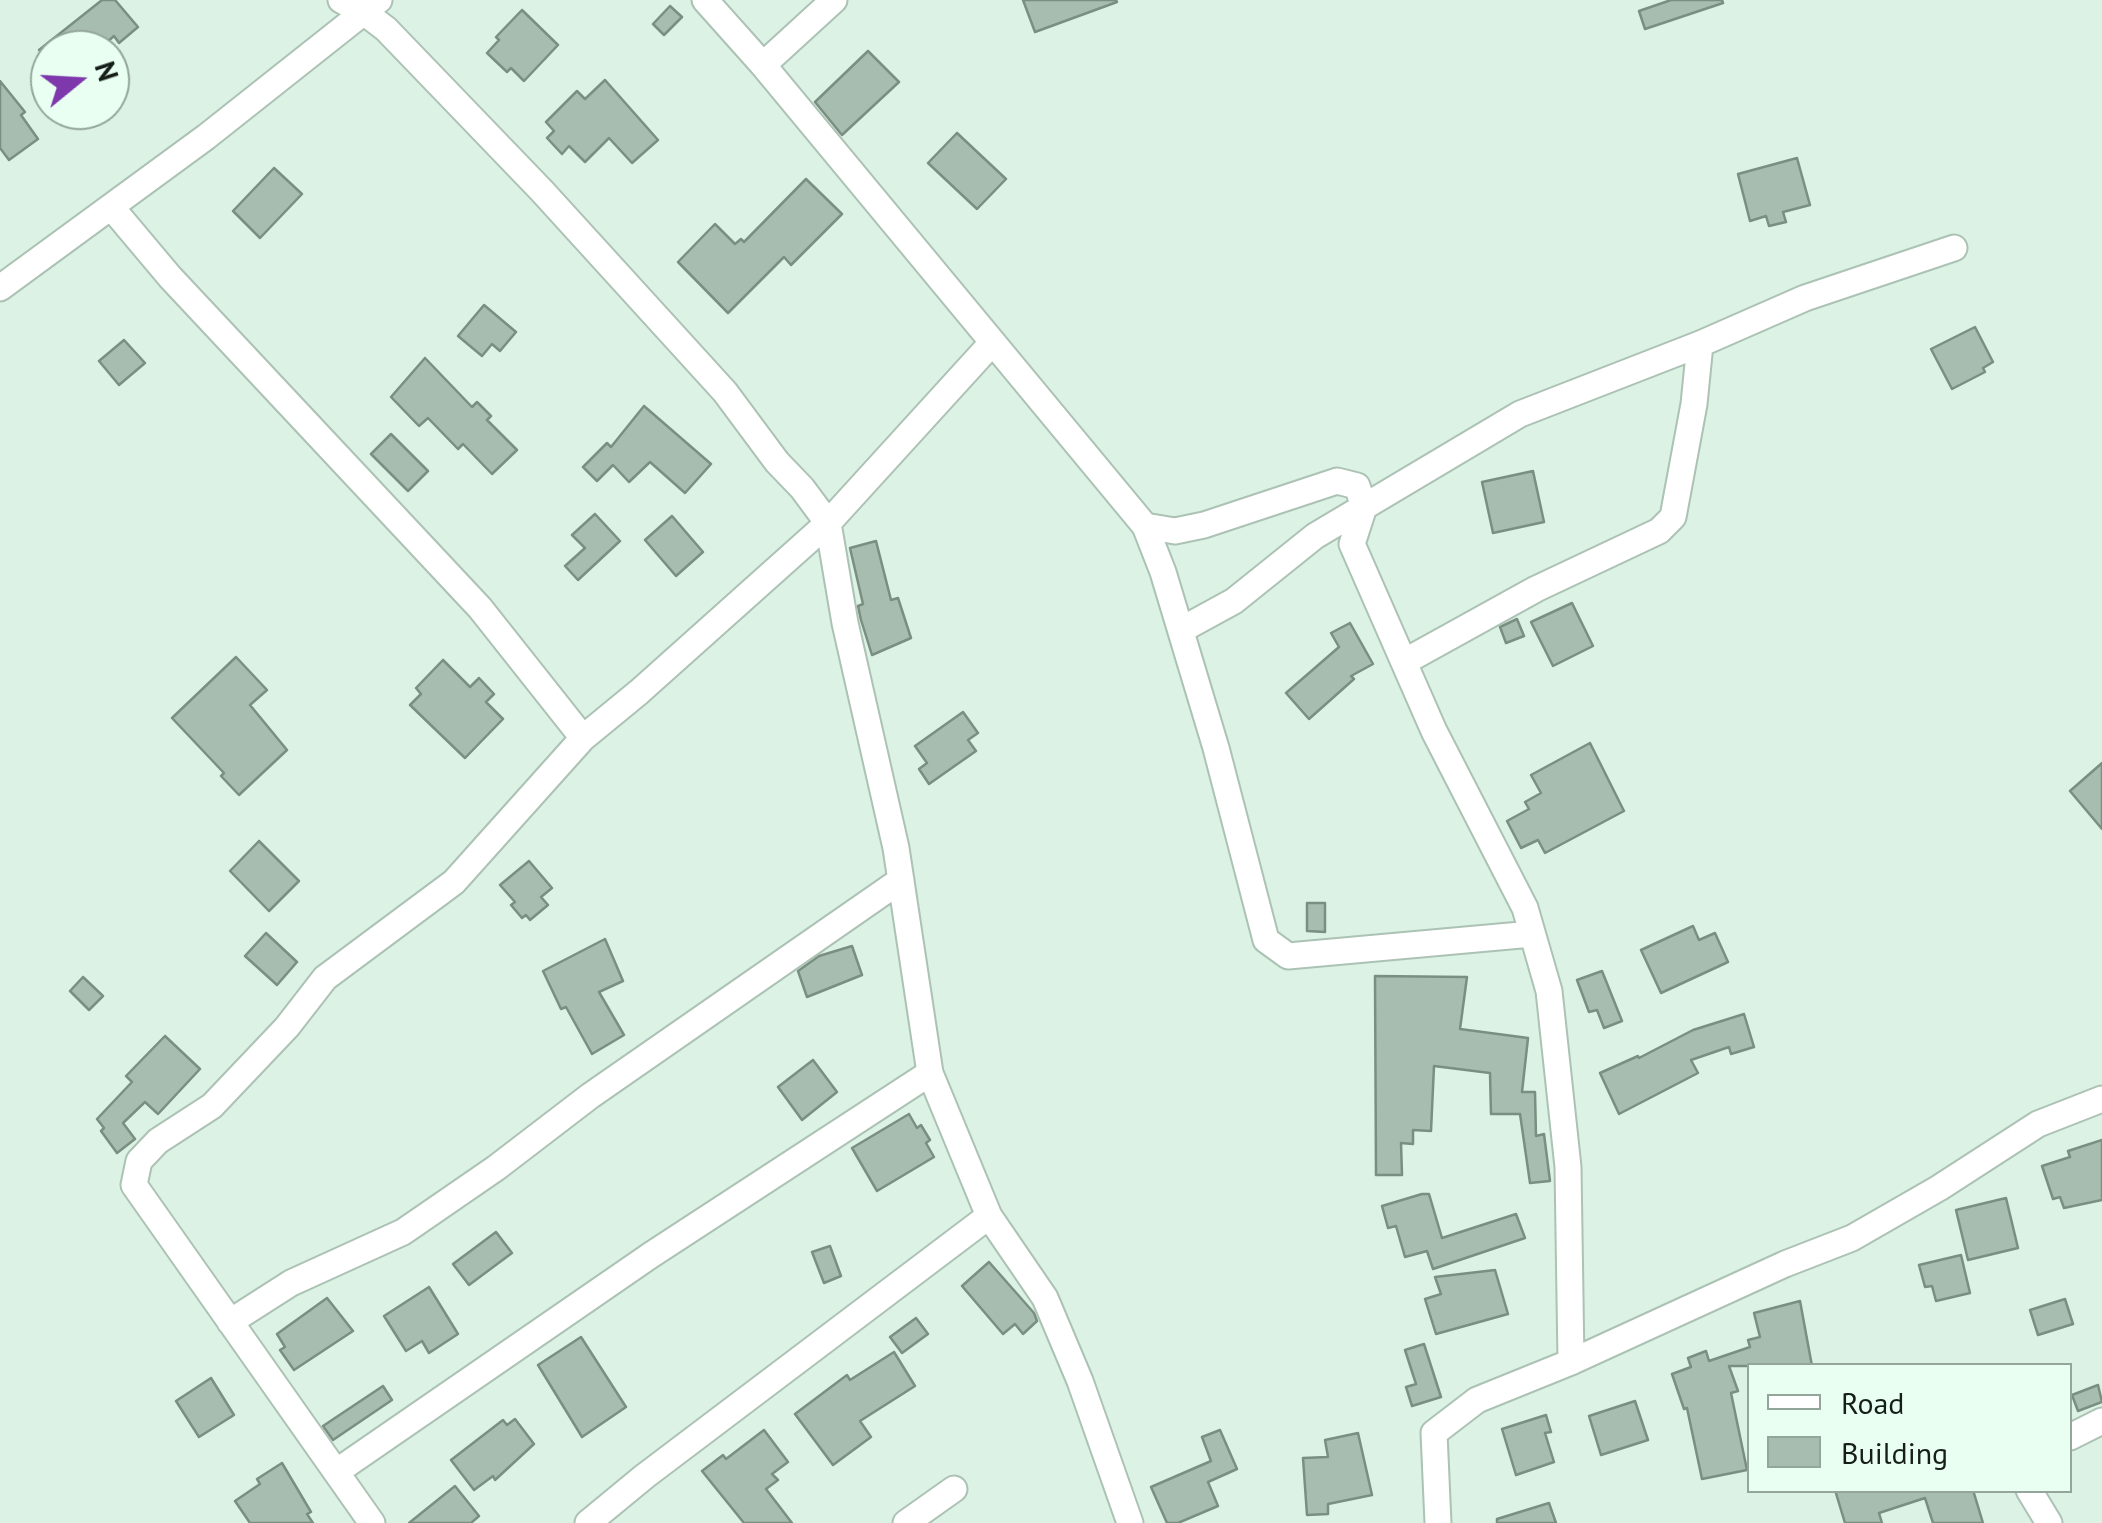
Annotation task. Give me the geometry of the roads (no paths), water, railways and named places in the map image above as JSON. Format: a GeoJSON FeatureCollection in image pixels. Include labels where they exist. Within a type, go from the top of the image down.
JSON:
{"type":"FeatureCollection","features":[{"type":"Feature","properties":{"kind":"street"},"geometry":{"type":"LineString","coordinates":[[341,0],[372,6],[386,29],[465,109],[725,392],[828,523],[845,623],[901,880],[930,1073],[990,1216],[1045,1298],[1080,1381],[1130,1523]]}},
{"type":"Feature","properties":{"kind":"street"},"geometry":{"type":"LineString","coordinates":[[705,0],[763,64],[1144,526],[1163,572],[1266,940],[1288,956],[1532,934]]}},
{"type":"Feature","properties":{"kind":"street"},"geometry":{"type":"LineString","coordinates":[[763,64],[834,0]]}},
{"type":"Feature","properties":{"kind":"street"},"geometry":{"type":"LineString","coordinates":[[0,288],[112,208],[372,6]]}},
{"type":"Feature","properties":{"kind":"street"},"geometry":{"type":"LineString","coordinates":[[112,208],[170,277],[480,608],[583,738]]}},
{"type":"Feature","properties":{"kind":"street"},"geometry":{"type":"LineString","coordinates":[[1180,630],[1234,601],[1315,536],[1520,414],[1700,344],[1805,298],[1954,248]]}},
{"type":"Feature","properties":{"kind":"street"},"geometry":{"type":"LineString","coordinates":[[372,1523],[134,1184],[139,1161],[158,1142],[212,1106],[287,1028],[325,978],[454,882],[583,738],[828,523],[991,344]]}},
{"type":"Feature","properties":{"kind":"street"},"geometry":{"type":"LineString","coordinates":[[1404,662],[1536,589],[1658,531],[1673,516],[1694,404],[1700,344]]}},
{"type":"Feature","properties":{"kind":"street"},"geometry":{"type":"LineString","coordinates":[[1144,526],[1175,531],[1338,480],[1357,486],[1364,506],[1352,544],[1434,731],[1525,908],[1549,991],[1568,1166],[1572,1362]]}},
{"type":"Feature","properties":{"kind":"street"},"geometry":{"type":"LineString","coordinates":[[230,1322],[291,1283],[403,1232],[590,1096],[901,880]]}},
{"type":"Feature","properties":{"kind":"street"},"geometry":{"type":"LineString","coordinates":[[336,1472],[651,1254],[930,1073]]}},
{"type":"Feature","properties":{"kind":"street"},"geometry":{"type":"LineString","coordinates":[[1438,1523],[1434,1433],[1477,1400],[1572,1362],[1784,1264],[1852,1238],[2038,1124],[2102,1099]]}},
{"type":"Feature","properties":{"kind":"street"},"geometry":{"type":"LineString","coordinates":[[588,1523],[660,1464],[990,1216]]}},
{"type":"Feature","properties":{"kind":"street"},"geometry":{"type":"LineString","coordinates":[[2072,1436],[2102,1421]]}},
{"type":"Feature","properties":{"kind":"street"},"geometry":{"type":"LineString","coordinates":[[906,1523],[954,1489]]}},
{"type":"Feature","properties":{"kind":"street"},"geometry":{"type":"LineString","coordinates":[[2031,1493],[2049,1523]]}}]}
